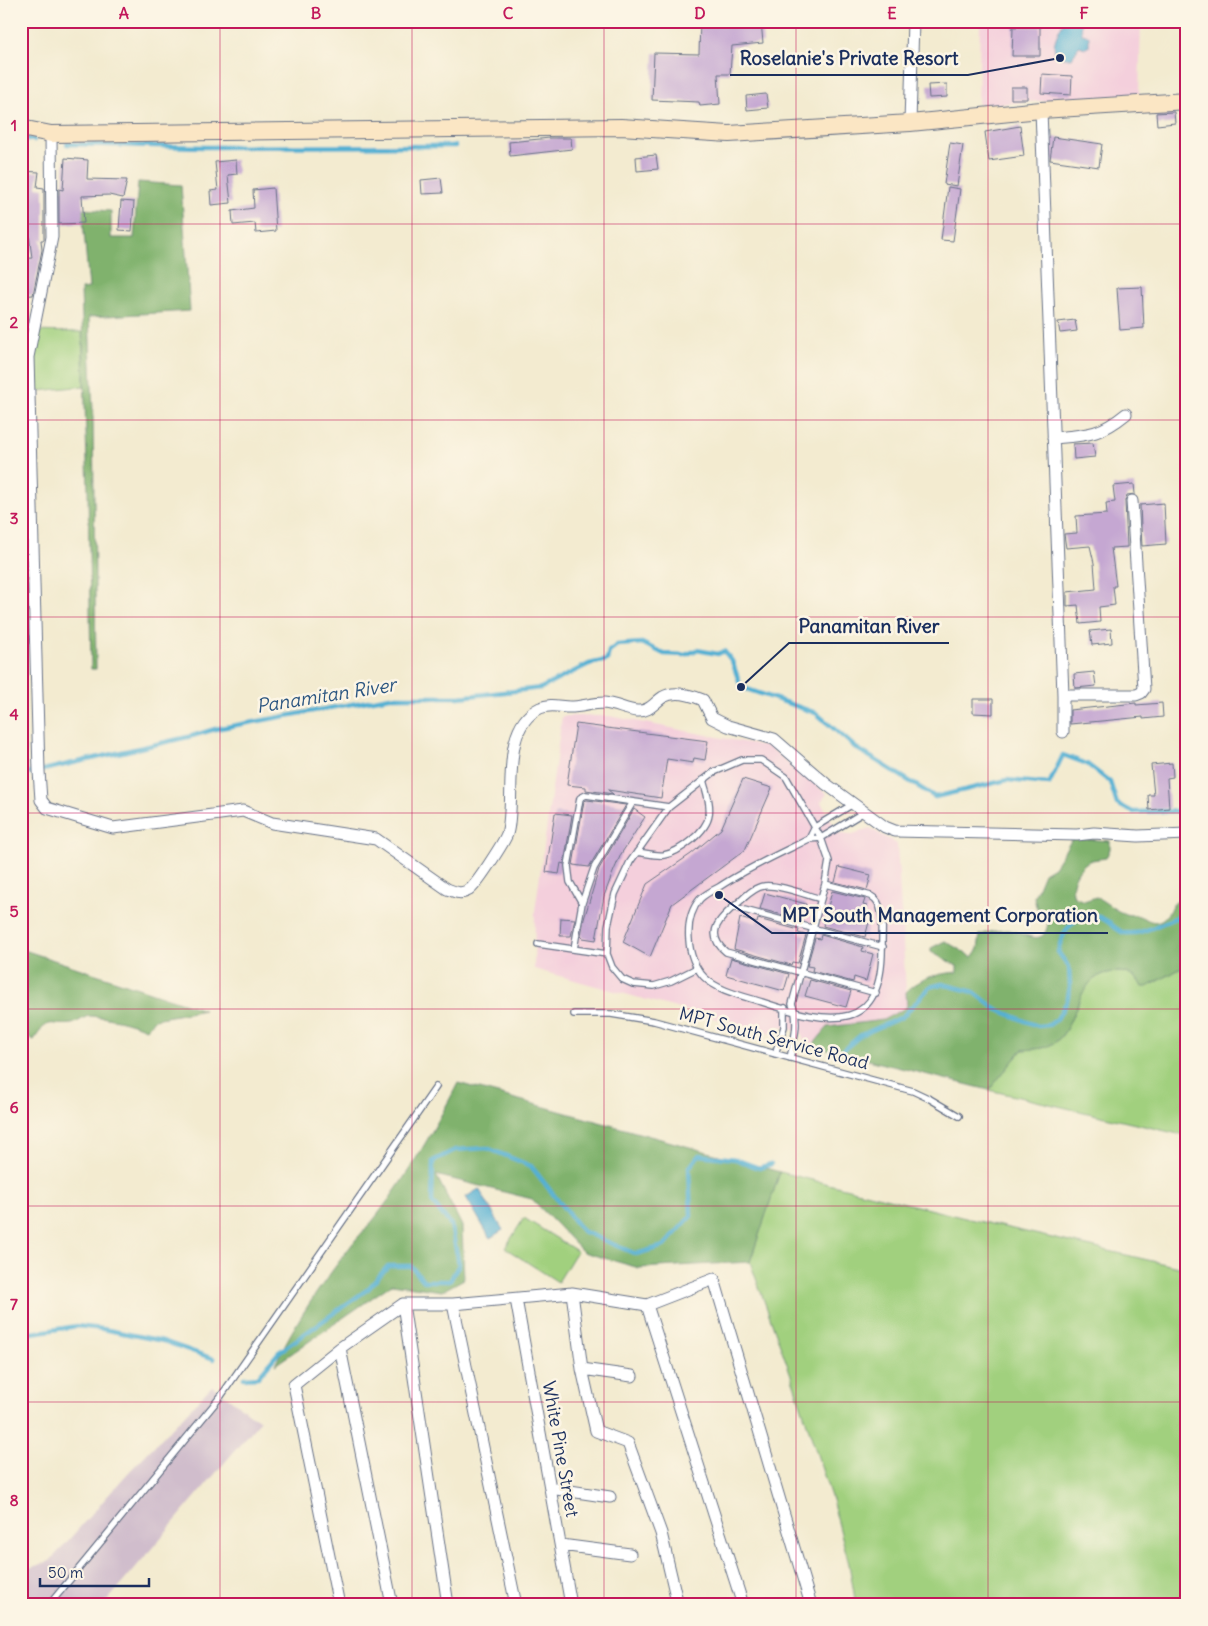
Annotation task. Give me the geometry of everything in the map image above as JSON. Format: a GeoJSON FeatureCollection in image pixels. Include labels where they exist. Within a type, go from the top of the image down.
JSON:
{"type":"FeatureCollection","features":[{"type":"Feature","properties":{"kind":"street"},"geometry":{"type":"LineString","coordinates":[[910,123],[913,21]]}},
{"type":"Feature","properties":{"kind":"street"},"geometry":{"type":"LineString","coordinates":[[21,128],[51,134],[621,127],[729,134],[910,123],[1041,110],[1187,101]]}},
{"type":"Feature","properties":{"kind":"street"},"geometry":{"type":"LineString","coordinates":[[1041,110],[1063,732]]}},
{"type":"Feature","properties":{"kind":"street"},"geometry":{"type":"LineString","coordinates":[[51,134],[52,237],[28,357],[39,771],[41,800],[47,808],[113,828],[243,811],[272,823],[376,839],[447,890],[458,894],[468,890],[476,883],[502,846],[507,833],[510,764],[520,726],[539,708],[550,705],[570,707],[603,703],[641,711],[651,708],[664,696],[678,694],[690,695],[703,700],[712,718],[728,726],[774,739],[826,784],[885,827],[907,832],[1077,835],[1094,833],[1138,836],[1187,834]]}},
{"type":"Feature","properties":{"kind":"street"},"geometry":{"type":"LineString","coordinates":[[1053,438],[1094,435],[1111,427],[1126,414]]}},
{"type":"Feature","properties":{"kind":"street"},"geometry":{"type":"LineString","coordinates":[[1063,695],[1136,695],[1141,694],[1144,689],[1132,501]]}},
{"type":"Feature","properties":{"kind":"street"},"geometry":{"type":"LineString","coordinates":[[339,1605],[294,1386],[340,1348],[403,1304],[453,1304],[572,1293],[647,1305],[714,1279],[811,1605]]}},
{"type":"Feature","properties":{"kind":"street"},"geometry":{"type":"LineString","coordinates":[[572,1293],[582,1369],[596,1431],[628,1443],[661,1533],[678,1605]]}},
{"type":"Feature","properties":{"kind":"street","name":"White Pine Street"},"geometry":{"type":"LineString","coordinates":[[516,1298],[571,1605]]}},
{"type":"Feature","properties":{"kind":"street"},"geometry":{"type":"LineString","coordinates":[[403,1304],[448,1605]]}},
{"type":"Feature","properties":{"kind":"street"},"geometry":{"type":"LineString","coordinates":[[453,1304],[516,1605]]}},
{"type":"Feature","properties":{"kind":"street"},"geometry":{"type":"LineString","coordinates":[[647,1305],[743,1605]]}},
{"type":"Feature","properties":{"kind":"street"},"geometry":{"type":"LineString","coordinates":[[340,1348],[392,1605]]}},
{"type":"Feature","properties":{"kind":"street"},"geometry":{"type":"LineString","coordinates":[[582,1369],[632,1376]]}},
{"type":"Feature","properties":{"kind":"street"},"geometry":{"type":"LineString","coordinates":[[550,1488],[610,1497]]}},
{"type":"Feature","properties":{"kind":"street"},"geometry":{"type":"LineString","coordinates":[[561,1545],[630,1554]]}},
{"type":"Feature","properties":{"kind":"lane"},"geometry":{"type":"LineString","coordinates":[[697,968],[663,984],[639,985],[622,979],[616,973],[608,954],[608,926],[615,894],[622,877],[637,852],[669,807],[721,768],[742,760],[754,759],[767,762],[786,777],[821,838],[829,860],[825,884],[792,1004],[784,1009]]}},
{"type":"Feature","properties":{"kind":"lane"},"geometry":{"type":"LineString","coordinates":[[637,852],[659,855],[669,853],[703,829],[709,813],[703,780]]}},
{"type":"Feature","properties":{"kind":"lane"},"geometry":{"type":"LineString","coordinates":[[582,903],[570,882],[568,866],[580,798],[586,795],[669,807]]}},
{"type":"Feature","properties":{"kind":"lane"},"geometry":{"type":"LineString","coordinates":[[574,949],[582,903],[594,868],[606,844],[633,802]]}},
{"type":"Feature","properties":{"kind":"lane"},"geometry":{"type":"LineString","coordinates":[[809,839],[815,827],[853,804]]}},
{"type":"Feature","properties":{"kind":"lane"},"geometry":{"type":"LineString","coordinates":[[825,884],[875,898],[880,908],[881,977],[876,993],[868,1004],[847,1017],[823,1018],[784,1009],[724,990],[704,977],[697,968],[689,936],[692,915],[701,898],[734,876],[809,839],[821,838],[864,812]]}},
{"type":"Feature","properties":{"kind":"lane"},"geometry":{"type":"LineString","coordinates":[[821,899],[763,886],[748,894],[722,917],[716,930],[716,937],[721,948],[726,952],[876,993]]}},
{"type":"Feature","properties":{"kind":"lane"},"geometry":{"type":"LineString","coordinates":[[733,907],[882,947]]}},
{"type":"Feature","properties":{"kind":"lane"},"geometry":{"type":"LineString","coordinates":[[538,944],[608,954]]}},
{"type":"Feature","properties":{"kind":"lane"},"geometry":{"type":"LineString","coordinates":[[790,1058],[796,1030],[796,1012],[792,1004]]}},
{"type":"Feature","properties":{"kind":"lane"},"geometry":{"type":"LineString","coordinates":[[775,1054],[784,1027],[784,1009]]}},
{"type":"Feature","properties":{"kind":"lane","name":"MPT South Service Road"},"geometry":{"type":"LineString","coordinates":[[574,1014],[611,1014],[641,1018],[913,1091],[959,1116]]}},
{"type":"Feature","properties":{"kind":"lane"},"geometry":{"type":"LineString","coordinates":[[49,1605],[221,1396],[436,1087]]}},
{"type":"Feature","properties":{"kind":"shaded area"},"geometry":{"type":"Polygon","coordinates":[[[980,21],[1141,21],[1139,95],[978,105],[980,21]]]}},
{"type":"Feature","properties":{"kind":"shaded area"},"geometry":{"type":"Polygon","coordinates":[[[562,716],[609,716],[769,747],[827,794],[821,802],[838,833],[850,835],[870,828],[897,844],[907,1007],[884,1020],[828,1027],[812,1046],[804,1044],[802,1033],[784,1027],[778,1026],[771,1034],[534,969],[535,911],[562,716]]]}},
{"type":"Feature","properties":{"kind":"shaded area"},"geometry":{"type":"Polygon","coordinates":[[[212,1386],[260,1421],[108,1600],[95,1605],[21,1605],[21,1571],[50,1561],[127,1474],[212,1386]]]}},
{"type":"Feature","properties":{"kind":"green space"},"geometry":{"type":"Polygon","coordinates":[[[138,182],[181,185],[190,311],[89,317],[93,411],[96,669],[91,669],[88,491],[81,289],[89,288],[82,209],[111,211],[111,238],[134,238],[138,182]]]}},
{"type":"Feature","properties":{"kind":"green space"},"geometry":{"type":"Polygon","coordinates":[[[21,331],[82,332],[84,386],[21,393],[21,331]]]}},
{"type":"Feature","properties":{"kind":"green space"},"geometry":{"type":"Polygon","coordinates":[[[1073,838],[1110,841],[1110,849],[1106,858],[1089,861],[1078,872],[1073,882],[1074,897],[1084,901],[1096,897],[1125,914],[1137,915],[1154,922],[1164,918],[1175,903],[1187,899],[1187,965],[1147,987],[1142,987],[1135,977],[1122,972],[1104,974],[1094,979],[1080,997],[1071,1020],[1058,1040],[1046,1047],[1022,1050],[989,1090],[812,1046],[828,1027],[883,1020],[907,1007],[906,992],[924,979],[935,975],[957,972],[957,966],[931,952],[931,948],[945,941],[972,957],[978,949],[980,935],[983,934],[1007,930],[1037,938],[1042,936],[1046,931],[1048,923],[1036,906],[1034,897],[1044,873],[1054,867],[1073,838]]]}},
{"type":"Feature","properties":{"kind":"green space"},"geometry":{"type":"Polygon","coordinates":[[[21,949],[204,1010],[155,1019],[146,1029],[119,1020],[88,1016],[72,1024],[47,1025],[43,1027],[34,1040],[21,1034],[21,949]]]}},
{"type":"Feature","properties":{"kind":"green space"},"geometry":{"type":"Polygon","coordinates":[[[1187,965],[1187,1136],[989,1090],[1022,1050],[1046,1047],[1058,1040],[1071,1020],[1080,997],[1094,979],[1104,974],[1126,973],[1135,977],[1142,987],[1153,984],[1187,965]]]}},
{"type":"Feature","properties":{"kind":"green space"},"geometry":{"type":"Polygon","coordinates":[[[458,1083],[780,1172],[750,1262],[639,1268],[583,1252],[532,1199],[436,1175],[462,1226],[464,1279],[442,1291],[392,1284],[275,1365],[291,1333],[321,1287],[353,1243],[375,1218],[411,1167],[458,1083]]]}},
{"type":"Feature","properties":{"kind":"green space"},"geometry":{"type":"Polygon","coordinates":[[[780,1172],[965,1218],[1187,1269],[1187,1605],[856,1605],[849,1564],[833,1503],[791,1375],[750,1262],[780,1172]]]}},
{"type":"Feature","properties":{"kind":"green space"},"geometry":{"type":"Polygon","coordinates":[[[524,1218],[577,1251],[558,1282],[505,1248],[524,1218]]]}},
{"type":"Feature","properties":{"kind":"water"},"geometry":{"type":"Polygon","coordinates":[[[1064,21],[1081,21],[1082,34],[1089,36],[1089,46],[1086,48],[1079,46],[1072,58],[1059,57],[1054,49],[1057,34],[1064,21]]]}},
{"type":"Feature","properties":{"kind":"water"},"geometry":{"type":"Polygon","coordinates":[[[479,1189],[503,1230],[490,1238],[466,1197],[479,1189]]]}},
{"type":"Feature","properties":{"kind":"building"},"geometry":{"type":"Polygon","coordinates":[[[700,21],[761,21],[763,43],[732,46],[730,74],[718,74],[720,104],[700,106],[699,102],[652,100],[654,53],[699,54],[700,21]]]}},
{"type":"Feature","properties":{"kind":"building"},"geometry":{"type":"Polygon","coordinates":[[[1013,27],[1040,27],[1040,56],[1012,56],[1013,27]]]}},
{"type":"Feature","properties":{"kind":"building"},"geometry":{"type":"Polygon","coordinates":[[[1042,74],[1072,76],[1071,95],[1041,93],[1042,74]]]}},
{"type":"Feature","properties":{"kind":"building"},"geometry":{"type":"Polygon","coordinates":[[[947,84],[947,97],[929,98],[928,85],[947,84]]]}},
{"type":"Feature","properties":{"kind":"building"},"geometry":{"type":"Polygon","coordinates":[[[1011,87],[1027,87],[1027,99],[1011,99],[1011,87]]]}},
{"type":"Feature","properties":{"kind":"building"},"geometry":{"type":"Polygon","coordinates":[[[766,94],[768,108],[747,110],[746,96],[766,94]]]}},
{"type":"Feature","properties":{"kind":"building"},"geometry":{"type":"Polygon","coordinates":[[[1174,112],[1175,123],[1157,125],[1156,113],[1174,112]]]}},
{"type":"Feature","properties":{"kind":"building"},"geometry":{"type":"Polygon","coordinates":[[[1020,126],[1024,156],[989,161],[985,132],[1020,126]]]}},
{"type":"Feature","properties":{"kind":"building"},"geometry":{"type":"Polygon","coordinates":[[[1053,137],[1102,144],[1099,167],[1050,160],[1053,137]]]}},
{"type":"Feature","properties":{"kind":"building"},"geometry":{"type":"Polygon","coordinates":[[[571,138],[572,149],[510,156],[509,142],[571,138]]]}},
{"type":"Feature","properties":{"kind":"building"},"geometry":{"type":"Polygon","coordinates":[[[950,143],[963,145],[957,186],[944,184],[950,143]]]}},
{"type":"Feature","properties":{"kind":"building"},"geometry":{"type":"Polygon","coordinates":[[[656,155],[658,169],[637,171],[636,157],[656,155]]]}},
{"type":"Feature","properties":{"kind":"building"},"geometry":{"type":"Polygon","coordinates":[[[65,158],[88,160],[87,179],[127,180],[123,198],[109,195],[82,196],[84,223],[59,224],[59,189],[63,190],[65,158]]]}},
{"type":"Feature","properties":{"kind":"building"},"geometry":{"type":"Polygon","coordinates":[[[236,160],[237,174],[228,175],[231,203],[211,205],[210,191],[218,190],[215,162],[236,160]]]}},
{"type":"Feature","properties":{"kind":"building"},"geometry":{"type":"Polygon","coordinates":[[[21,171],[39,172],[37,187],[44,188],[44,240],[41,240],[42,250],[33,295],[21,296],[21,282],[24,281],[22,259],[32,258],[27,218],[21,218],[21,171]]]}},
{"type":"Feature","properties":{"kind":"building"},"geometry":{"type":"Polygon","coordinates":[[[441,178],[443,193],[422,194],[421,180],[441,178]]]}},
{"type":"Feature","properties":{"kind":"building"},"geometry":{"type":"Polygon","coordinates":[[[948,187],[960,189],[953,241],[941,240],[948,187]]]}},
{"type":"Feature","properties":{"kind":"building"},"geometry":{"type":"Polygon","coordinates":[[[273,188],[276,231],[256,233],[255,223],[233,225],[232,211],[254,208],[253,190],[273,188]]]}},
{"type":"Feature","properties":{"kind":"building"},"geometry":{"type":"Polygon","coordinates":[[[121,201],[134,202],[132,231],[119,230],[121,201]]]}},
{"type":"Feature","properties":{"kind":"building"},"geometry":{"type":"Polygon","coordinates":[[[1142,287],[1144,328],[1120,330],[1117,288],[1142,287]]]}},
{"type":"Feature","properties":{"kind":"building"},"geometry":{"type":"Polygon","coordinates":[[[1075,320],[1077,331],[1060,333],[1058,322],[1075,320]]]}},
{"type":"Feature","properties":{"kind":"building"},"geometry":{"type":"Polygon","coordinates":[[[1093,443],[1095,457],[1074,459],[1073,444],[1093,443]]]}},
{"type":"Feature","properties":{"kind":"building"},"geometry":{"type":"Polygon","coordinates":[[[1134,484],[1135,494],[1127,495],[1125,501],[1127,547],[1111,548],[1116,586],[1113,586],[1115,605],[1099,607],[1100,622],[1080,624],[1078,605],[1067,606],[1067,592],[1096,589],[1094,563],[1090,546],[1066,548],[1064,534],[1077,533],[1076,516],[1107,514],[1106,503],[1115,502],[1113,486],[1134,484]]]}},
{"type":"Feature","properties":{"kind":"building"},"geometry":{"type":"Polygon","coordinates":[[[1164,503],[1166,544],[1142,546],[1140,505],[1164,503]]]}},
{"type":"Feature","properties":{"kind":"building"},"geometry":{"type":"Polygon","coordinates":[[[1111,629],[1112,643],[1092,645],[1090,631],[1111,629]]]}},
{"type":"Feature","properties":{"kind":"building"},"geometry":{"type":"Polygon","coordinates":[[[1094,672],[1096,686],[1075,688],[1074,674],[1094,672]]]}},
{"type":"Feature","properties":{"kind":"building"},"geometry":{"type":"Polygon","coordinates":[[[973,699],[993,699],[993,714],[973,713],[973,699]]]}},
{"type":"Feature","properties":{"kind":"building"},"geometry":{"type":"Polygon","coordinates":[[[1136,703],[1136,705],[1162,703],[1163,717],[1143,719],[1143,717],[1070,724],[1070,710],[1136,703]]]}},
{"type":"Feature","properties":{"kind":"building"},"geometry":{"type":"Polygon","coordinates":[[[576,724],[708,741],[705,760],[694,758],[693,763],[667,759],[661,798],[608,790],[613,794],[586,790],[586,787],[567,785],[576,724]]]}},
{"type":"Feature","properties":{"kind":"building"},"geometry":{"type":"Polygon","coordinates":[[[1172,763],[1173,777],[1167,778],[1169,808],[1149,810],[1148,795],[1154,795],[1151,765],[1172,763]]]}},
{"type":"Feature","properties":{"kind":"building"},"geometry":{"type":"Polygon","coordinates":[[[743,779],[772,788],[745,850],[672,904],[650,957],[623,942],[647,884],[691,854],[721,829],[743,779]]]}},
{"type":"Feature","properties":{"kind":"building"},"geometry":{"type":"Polygon","coordinates":[[[584,801],[626,805],[589,867],[573,865],[584,801]]]}},
{"type":"Feature","properties":{"kind":"building"},"geometry":{"type":"Polygon","coordinates":[[[634,809],[645,817],[621,854],[612,875],[604,896],[596,940],[583,938],[581,936],[584,919],[599,869],[634,809]]]}},
{"type":"Feature","properties":{"kind":"building"},"geometry":{"type":"Polygon","coordinates":[[[555,813],[572,815],[564,864],[561,863],[559,874],[546,872],[555,813]]]}},
{"type":"Feature","properties":{"kind":"building"},"geometry":{"type":"Polygon","coordinates":[[[839,867],[871,875],[867,890],[835,882],[839,867]]]}},
{"type":"Feature","properties":{"kind":"building"},"geometry":{"type":"Polygon","coordinates":[[[832,891],[865,899],[863,905],[867,906],[863,920],[869,922],[865,937],[823,926],[832,891]]]}},
{"type":"Feature","properties":{"kind":"building"},"geometry":{"type":"Polygon","coordinates":[[[765,893],[806,904],[802,920],[760,909],[765,893]]]}},
{"type":"Feature","properties":{"kind":"building"},"geometry":{"type":"Polygon","coordinates":[[[561,918],[575,919],[571,936],[560,936],[561,918]]]}},
{"type":"Feature","properties":{"kind":"building"},"geometry":{"type":"Polygon","coordinates":[[[740,918],[757,923],[758,919],[799,930],[798,933],[806,935],[798,963],[792,962],[791,965],[734,949],[740,918]]]}},
{"type":"Feature","properties":{"kind":"building"},"geometry":{"type":"Polygon","coordinates":[[[821,935],[863,947],[862,951],[873,954],[866,981],[854,977],[853,982],[812,971],[813,967],[807,966],[815,938],[820,939],[821,935]]]}},
{"type":"Feature","properties":{"kind":"building"},"geometry":{"type":"Polygon","coordinates":[[[731,958],[789,974],[784,991],[726,975],[731,958]]]}},
{"type":"Feature","properties":{"kind":"building"},"geometry":{"type":"Polygon","coordinates":[[[810,980],[851,991],[846,1007],[805,996],[810,980]]]}},
{"type":"Feature","properties":{"kind":"waterway"},"geometry":{"type":"LineString","coordinates":[[21,138],[34,140]]}},
{"type":"Feature","properties":{"kind":"waterway"},"geometry":{"type":"LineString","coordinates":[[67,144],[205,147],[455,146]]}},
{"type":"Feature","properties":{"kind":"waterway","name":"Panamitan River"},"geometry":{"type":"LineString","coordinates":[[21,775],[192,736],[215,729],[390,697],[459,697],[541,688],[589,664],[607,660],[609,651],[617,645],[642,643],[664,654],[685,655],[697,650],[718,654],[724,651],[732,661],[741,687],[816,713],[856,748],[935,797],[1007,780],[1049,784],[1063,755],[1087,764],[1110,782],[1117,804],[1133,812],[1187,811]]}},
{"type":"Feature","properties":{"kind":"waterway","name":"Panamitan River"},"geometry":{"type":"LineString","coordinates":[[842,1051],[861,1035],[902,1017],[930,987],[942,984],[974,992],[996,1009],[1038,1026],[1049,1025],[1057,1019],[1067,1001],[1070,987],[1069,967],[1058,952],[1068,928],[1074,922],[1080,918],[1096,916],[1122,932],[1133,933],[1187,914]]}},
{"type":"Feature","properties":{"kind":"waterway"},"geometry":{"type":"LineString","coordinates":[[244,1378],[258,1377],[279,1352],[368,1289],[388,1266],[411,1266],[424,1281],[450,1281],[459,1264],[451,1225],[432,1202],[433,1161],[455,1150],[487,1148],[531,1166],[582,1231],[636,1254],[664,1246],[691,1216],[689,1168],[699,1155],[735,1159],[759,1168],[771,1164]]}},
{"type":"Feature","properties":{"kind":"waterway"},"geometry":{"type":"LineString","coordinates":[[21,1329],[32,1333],[77,1326],[103,1329],[163,1341],[214,1359]]}},
{"type":"Feature","properties":{"kind":"place","name":"Roselanie's Private Resort"},"geometry":{"type":"Point","coordinates":[1060,58]}},
{"type":"Feature","properties":{"kind":"place","name":"Panamitan River"},"geometry":{"type":"Point","coordinates":[741,687]}},
{"type":"Feature","properties":{"kind":"place","name":"MPT South Management Corporation"},"geometry":{"type":"Point","coordinates":[719,895]}}]}
